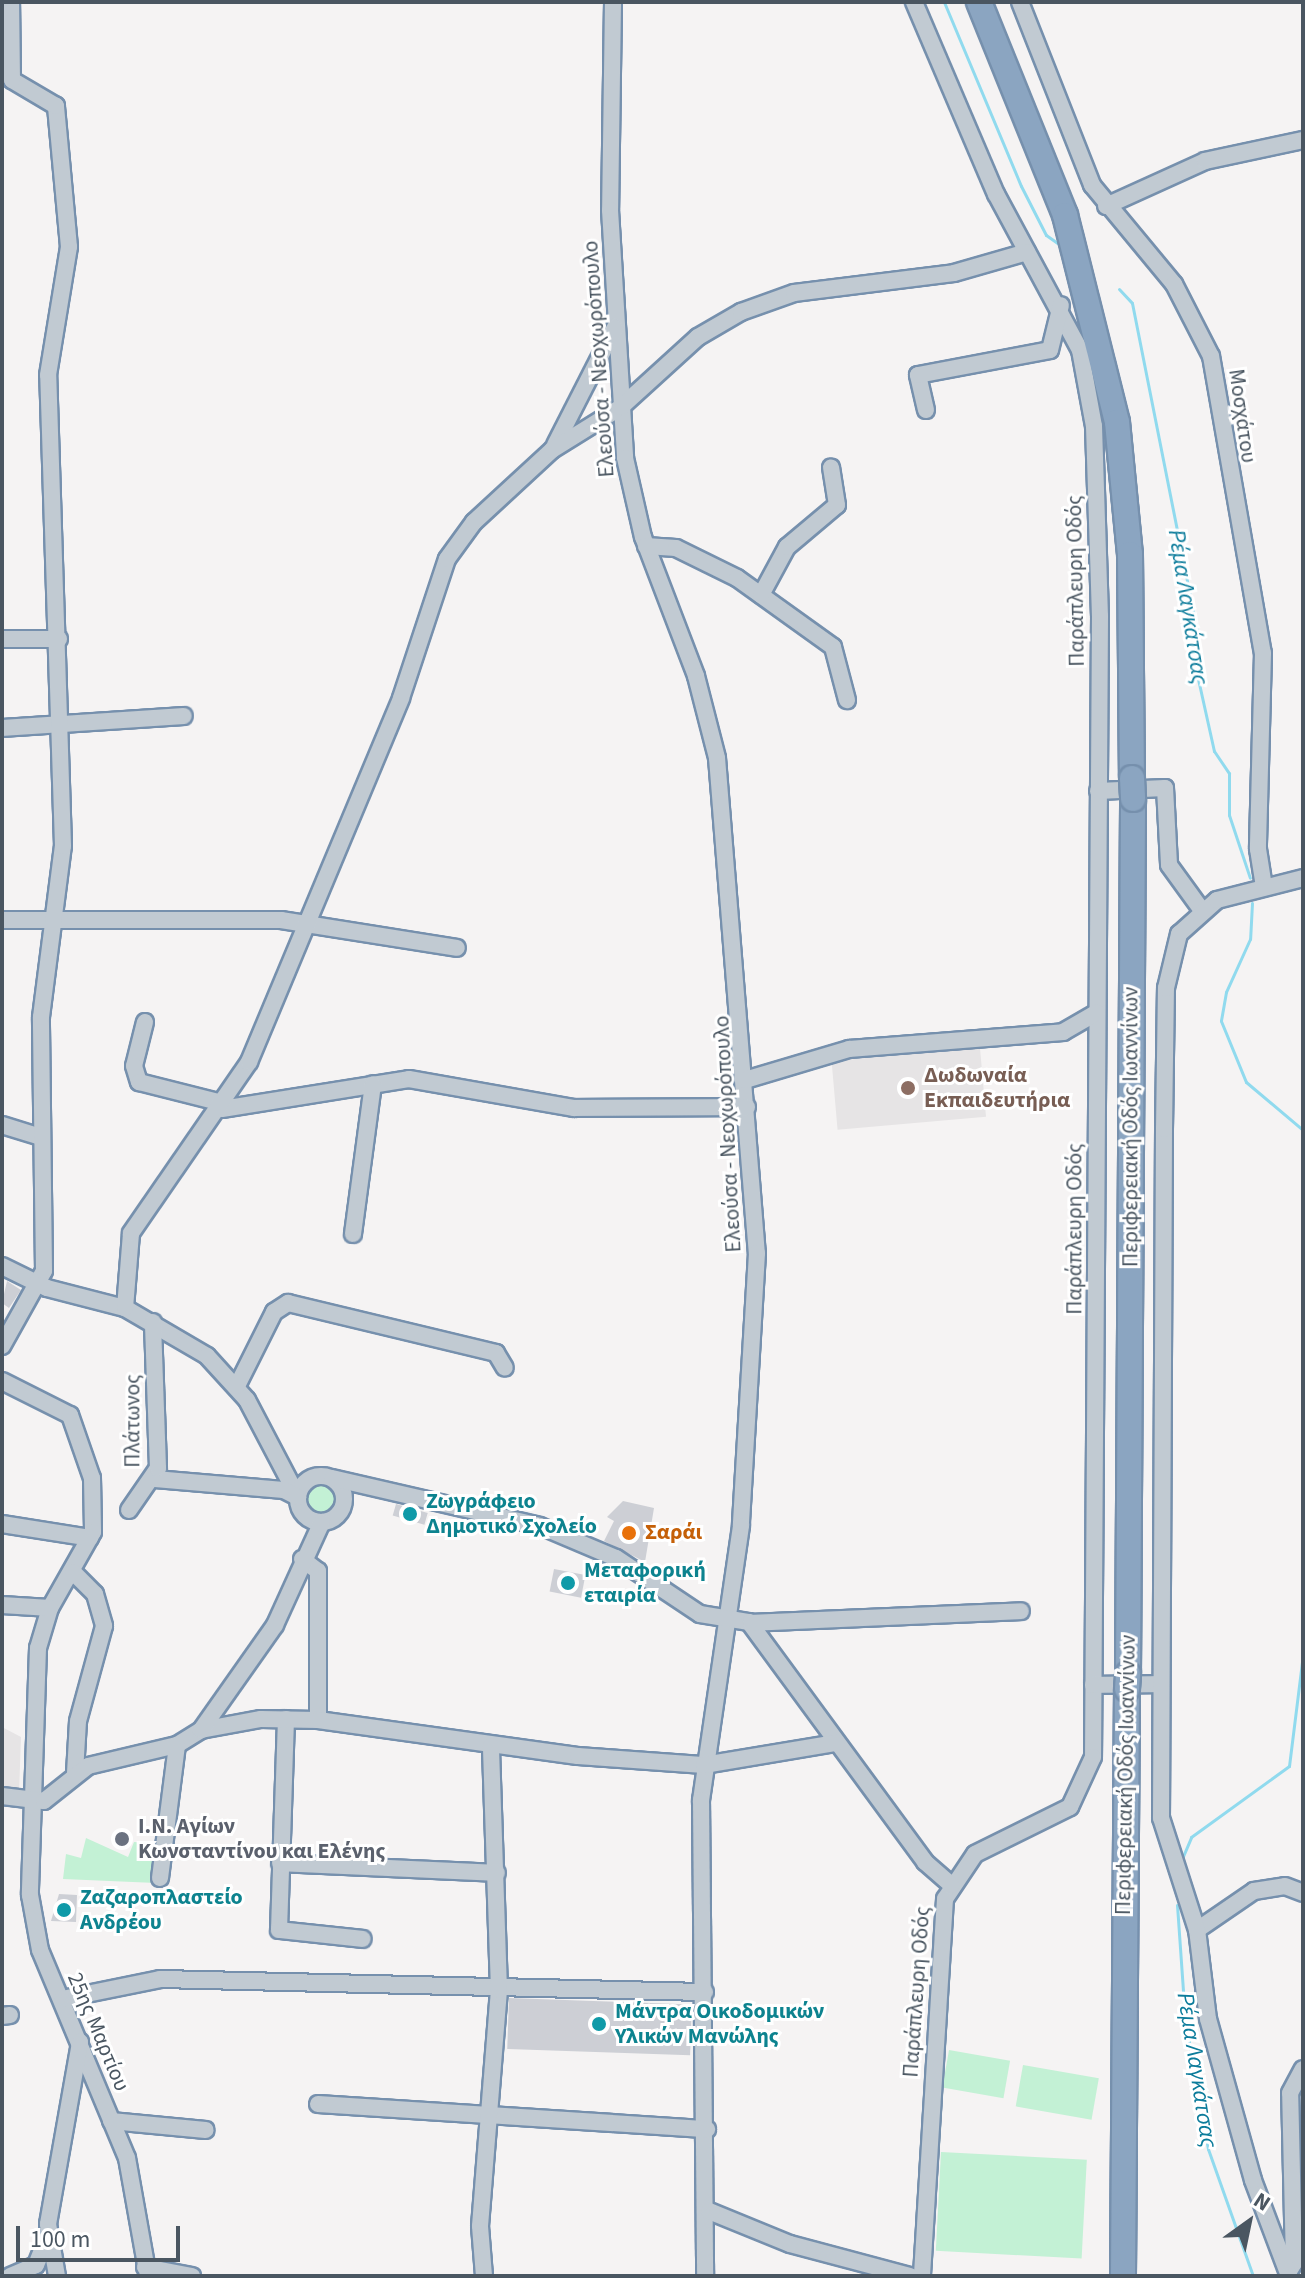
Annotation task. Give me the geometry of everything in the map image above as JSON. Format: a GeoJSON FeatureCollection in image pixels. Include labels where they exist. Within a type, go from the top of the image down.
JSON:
{"type":"FeatureCollection","features":[{"type":"Feature","properties":{"kind":"highway","name":"Περιφερειακή Οδός Ιωαννίνων"},"geometry":{"type":"LineString","coordinates":[[979,2],[1065,215],[1117,422],[1130,554],[1133,788],[1123,2275]]}},
{"type":"Feature","properties":{"kind":"street"},"geometry":{"type":"LineString","coordinates":[[2,1346],[40,1285],[41,1137],[51,923],[63,846],[63,724],[48,375],[66,277],[67,195],[54,100],[22,90],[10,76],[11,2]]}},
{"type":"Feature","properties":{"kind":"street","name":"Ελεούσα - Νεοχωρόπουλο"},"geometry":{"type":"LineString","coordinates":[[613,2],[616,325],[621,407],[646,546],[696,676],[717,758],[747,1107],[757,1322],[741,1526],[704,1765],[709,2211],[705,2276]]}},
{"type":"Feature","properties":{"kind":"street","name":"Παράπλευρη Οδός"},"geometry":{"type":"LineString","coordinates":[[914,2],[1027,252],[1061,305],[1084,363],[1094,426],[1098,791],[1093,1757],[1077,1799],[975,1854],[951,1885],[942,1922],[922,2276]]}},
{"type":"Feature","properties":{"kind":"street","name":"Μοσχάτου"},"geometry":{"type":"LineString","coordinates":[[1020,2],[1066,129],[1106,206],[1174,284],[1211,356],[1263,653],[1258,849],[1264,885]]}},
{"type":"Feature","properties":{"kind":"street"},"geometry":{"type":"LineString","coordinates":[[1106,206],[1205,161],[1303,140]]}},
{"type":"Feature","properties":{"kind":"street"},"geometry":{"type":"LineString","coordinates":[[125,1308],[131,1233],[224,1106],[312,925],[447,559],[474,522],[552,450],[621,407],[698,337],[741,312],[794,293],[954,273],[1027,252]]}},
{"type":"Feature","properties":{"kind":"street"},"geometry":{"type":"LineString","coordinates":[[926,410],[918,375],[1050,350],[1061,305]]}},
{"type":"Feature","properties":{"kind":"street"},"geometry":{"type":"LineString","coordinates":[[552,450],[616,325]]}},
{"type":"Feature","properties":{"kind":"street"},"geometry":{"type":"LineString","coordinates":[[761,595],[787,547],[837,505],[831,467]]}},
{"type":"Feature","properties":{"kind":"street"},"geometry":{"type":"LineString","coordinates":[[646,546],[676,548],[761,595],[837,650],[847,700]]}},
{"type":"Feature","properties":{"kind":"street"},"geometry":{"type":"LineString","coordinates":[[2,639],[59,639]]}},
{"type":"Feature","properties":{"kind":"street"},"geometry":{"type":"LineString","coordinates":[[2,728],[184,716]]}},
{"type":"Feature","properties":{"kind":"street"},"geometry":{"type":"LineString","coordinates":[[1098,791],[1165,788],[1169,865],[1201,909]]}},
{"type":"Feature","properties":{"kind":"street"},"geometry":{"type":"LineString","coordinates":[[1288,2275],[1208,2019],[1197,1930],[1161,1818],[1166,988],[1174,942],[1201,909],[1264,885],[1303,878]]}},
{"type":"Feature","properties":{"kind":"street"},"geometry":{"type":"LineString","coordinates":[[2,920],[312,925],[457,948]]}},
{"type":"Feature","properties":{"kind":"street"},"geometry":{"type":"LineString","coordinates":[[745,1080],[849,1049],[1063,1032],[1097,1012]]}},
{"type":"Feature","properties":{"kind":"street"},"geometry":{"type":"LineString","coordinates":[[145,1022],[134,1066],[139,1082],[224,1106],[409,1079],[574,1108],[747,1107]]}},
{"type":"Feature","properties":{"kind":"street"},"geometry":{"type":"LineString","coordinates":[[353,1234],[373,1084]]}},
{"type":"Feature","properties":{"kind":"street"},"geometry":{"type":"LineString","coordinates":[[2,1125],[41,1137]]}},
{"type":"Feature","properties":{"kind":"street"},"geometry":{"type":"LineString","coordinates":[[2,1266],[40,1285],[125,1308],[153,1322],[237,1386],[278,1454],[300,1505],[302,1559]]}},
{"type":"Feature","properties":{"kind":"street"},"geometry":{"type":"LineString","coordinates":[[237,1386],[274,1312],[288,1303],[496,1353],[505,1368]]}},
{"type":"Feature","properties":{"kind":"street","name":"Πλάτωνος"},"geometry":{"type":"LineString","coordinates":[[129,1510],[155,1479],[153,1322]]}},
{"type":"Feature","properties":{"kind":"street"},"geometry":{"type":"LineString","coordinates":[[2,1381],[73,1420],[92,1478],[90,1538],[2,1524]]}},
{"type":"Feature","properties":{"kind":"street"},"geometry":{"type":"LineString","coordinates":[[278,1454],[325,1477],[474,1506],[567,1535],[642,1572],[700,1614],[751,1623],[1021,1611]]}},
{"type":"Feature","properties":{"kind":"street"},"geometry":{"type":"LineString","coordinates":[[300,1505],[325,1477]]}},
{"type":"Feature","properties":{"kind":"street"},"geometry":{"type":"LineString","coordinates":[[325,1477],[344,1504]]}},
{"type":"Feature","properties":{"kind":"street"},"geometry":{"type":"LineString","coordinates":[[155,1479],[284,1490],[322,1522]]}},
{"type":"Feature","properties":{"kind":"street"},"geometry":{"type":"LineString","coordinates":[[2,1796],[33,1802],[48,1800],[75,1773],[177,1745],[201,1730],[275,1625],[302,1559],[322,1522],[344,1504],[375,1489]]}},
{"type":"Feature","properties":{"kind":"street","name":"25ης Μαρτίου"},"geometry":{"type":"LineString","coordinates":[[90,1538],[50,1608],[36,1663],[34,1927],[131,2173],[146,2271]]}},
{"type":"Feature","properties":{"kind":"street"},"geometry":{"type":"LineString","coordinates":[[302,1559],[318,1571],[318,1720]]}},
{"type":"Feature","properties":{"kind":"street"},"geometry":{"type":"LineString","coordinates":[[73,1572],[95,1594],[104,1626],[78,1721],[75,1773]]}},
{"type":"Feature","properties":{"kind":"street"},"geometry":{"type":"LineString","coordinates":[[2,1605],[50,1608]]}},
{"type":"Feature","properties":{"kind":"street"},"geometry":{"type":"LineString","coordinates":[[751,1623],[836,1743],[951,1885]]}},
{"type":"Feature","properties":{"kind":"street"},"geometry":{"type":"LineString","coordinates":[[1093,1685],[1161,1684]]}},
{"type":"Feature","properties":{"kind":"street"},"geometry":{"type":"LineString","coordinates":[[201,1730],[286,1719],[318,1720],[491,1746],[704,1765],[836,1743]]}},
{"type":"Feature","properties":{"kind":"street"},"geometry":{"type":"LineString","coordinates":[[286,1719],[280,1932],[363,1939]]}},
{"type":"Feature","properties":{"kind":"street"},"geometry":{"type":"LineString","coordinates":[[160,1878],[177,1745]]}},
{"type":"Feature","properties":{"kind":"street"},"geometry":{"type":"LineString","coordinates":[[484,2276],[490,2112],[499,1990],[491,1746]]}},
{"type":"Feature","properties":{"kind":"street"},"geometry":{"type":"LineString","coordinates":[[280,1863],[497,1873]]}},
{"type":"Feature","properties":{"kind":"street"},"geometry":{"type":"LineString","coordinates":[[1197,1930],[1254,1891],[1285,1886],[1303,1893]]}},
{"type":"Feature","properties":{"kind":"street"},"geometry":{"type":"LineString","coordinates":[[62,1999],[160,1979],[499,1990],[705,1992]]}},
{"type":"Feature","properties":{"kind":"street"},"geometry":{"type":"LineString","coordinates":[[6,2276],[36,2265],[48,2236],[80,2042]]}},
{"type":"Feature","properties":{"kind":"street"},"geometry":{"type":"LineString","coordinates":[[1288,2275],[1294,2263],[1290,2087],[1303,2069]]}},
{"type":"Feature","properties":{"kind":"street"},"geometry":{"type":"LineString","coordinates":[[318,2104],[490,2112],[707,2129]]}},
{"type":"Feature","properties":{"kind":"street"},"geometry":{"type":"LineString","coordinates":[[111,2121],[206,2130]]}},
{"type":"Feature","properties":{"kind":"street"},"geometry":{"type":"LineString","coordinates":[[709,2211],[790,2244],[910,2276]]}},
{"type":"Feature","properties":{"kind":"street"},"geometry":{"type":"LineString","coordinates":[[48,2236],[57,2276]]}},
{"type":"Feature","properties":{"kind":"street"},"geometry":{"type":"LineString","coordinates":[[146,2271],[192,2276]]}},
{"type":"Feature","properties":{"kind":"shaded area","name":"Δωδωναία Εκπαιδευτήρια"},"geometry":{"type":"Polygon","coordinates":[[[980,1048],[986,1117],[838,1130],[832,1061],[980,1048]]]}},
{"type":"Feature","properties":{"kind":"shaded area"},"geometry":{"type":"Polygon","coordinates":[[[2,1727],[21,1737],[19,1794],[2,1791],[2,1727]]]}},
{"type":"Feature","properties":{"kind":"green space"},"geometry":{"type":"Polygon","coordinates":[[[320,1483],[332,1488],[337,1500],[332,1512],[320,1517],[308,1512],[303,1500],[308,1488],[320,1483]]]}},
{"type":"Feature","properties":{"kind":"green space"},"geometry":{"type":"Polygon","coordinates":[[[86,1838],[128,1857],[134,1842],[161,1844],[156,1883],[63,1879],[66,1854],[81,1858],[86,1838]]]}},
{"type":"Feature","properties":{"kind":"green space"},"geometry":{"type":"Polygon","coordinates":[[[949,2050],[1010,2061],[1003,2098],[942,2087],[949,2050]]]}},
{"type":"Feature","properties":{"kind":"green space"},"geometry":{"type":"Polygon","coordinates":[[[1023,2065],[1099,2078],[1092,2120],[1016,2106],[1023,2065]]]}},
{"type":"Feature","properties":{"kind":"green space"},"geometry":{"type":"Polygon","coordinates":[[[941,2152],[1087,2160],[1082,2259],[936,2251],[941,2152]]]}},
{"type":"Feature","properties":{"kind":"building"},"geometry":{"type":"Polygon","coordinates":[[[7,1281],[21,1290],[9,1308],[2,1303],[7,1281]]]}},
{"type":"Feature","properties":{"kind":"building","name":"Σαράι"},"geometry":{"type":"Polygon","coordinates":[[[623,1501],[654,1508],[645,1562],[604,1541],[614,1521],[607,1517],[623,1501]]]}},
{"type":"Feature","properties":{"kind":"building","name":"Ζωγράφειο Δημοτικό Σχολείο"},"geometry":{"type":"Polygon","coordinates":[[[396,1504],[428,1513],[424,1525],[393,1516],[396,1504]]]}},
{"type":"Feature","properties":{"kind":"building","name":"Μεταφορική εταιρία"},"geometry":{"type":"Polygon","coordinates":[[[554,1569],[585,1575],[581,1598],[550,1592],[554,1569]]]}},
{"type":"Feature","properties":{"kind":"building","name":"Ζαζαροπλαστείο Ανδρέου"},"geometry":{"type":"Polygon","coordinates":[[[59,1894],[77,1895],[76,1922],[51,1921],[59,1894]]]}},
{"type":"Feature","properties":{"kind":"building","name":"Μάντρα Οικοδομικών Υλικών Μανώλης"},"geometry":{"type":"Polygon","coordinates":[[[509,1998],[692,2004],[690,2055],[507,2049],[509,1998]]]}},
{"type":"Feature","properties":{"kind":"waterway","name":"Ρέμα Λαγκάτσας"},"geometry":{"type":"LineString","coordinates":[[944,2],[1021,186],[1046,235],[1059,244]]}},
{"type":"Feature","properties":{"kind":"waterway","name":"Ρέμα Λαγκάτσας"},"geometry":{"type":"LineString","coordinates":[[1119,289],[1132,303],[1198,636],[1198,679],[1214,751],[1229,773],[1229,815],[1250,878]]}},
{"type":"Feature","properties":{"kind":"waterway","name":"Ρέμα Λαγκάτσας"},"geometry":{"type":"LineString","coordinates":[[1252,903],[1250,939],[1226,992],[1221,1021],[1246,1082],[1303,1130]]}},
{"type":"Feature","properties":{"kind":"waterway","name":"Ρέμα Λαγκάτσας"},"geometry":{"type":"LineString","coordinates":[[1181,1861],[1191,1837],[1289,1766],[1303,1653]]}},
{"type":"Feature","properties":{"kind":"waterway","name":"Ρέμα Λαγκάτσας"},"geometry":{"type":"LineString","coordinates":[[1177,1905],[1185,2020],[1208,2149],[1253,2276]]}},
{"type":"Feature","properties":{"kind":"place","name":"Δωδωναία Εκπαιδευτήρια"},"geometry":{"type":"Point","coordinates":[908,1088]}},
{"type":"Feature","properties":{"kind":"place","name":"Ζωγράφειο Δημοτικό Σχολείο"},"geometry":{"type":"Point","coordinates":[410,1514]}},
{"type":"Feature","properties":{"kind":"place","name":"Σαράι"},"geometry":{"type":"Point","coordinates":[629,1533]}},
{"type":"Feature","properties":{"kind":"place","name":"Μεταφορική εταιρία"},"geometry":{"type":"Point","coordinates":[568,1583]}},
{"type":"Feature","properties":{"kind":"place","name":"Ι.Ν. Αγίων Κωνσταντίνου και Ελένης"},"geometry":{"type":"Point","coordinates":[122,1839]}},
{"type":"Feature","properties":{"kind":"place","name":"Ζαζαροπλαστείο Ανδρέου"},"geometry":{"type":"Point","coordinates":[64,1910]}},
{"type":"Feature","properties":{"kind":"place","name":"Μάντρα Οικοδομικών Υλικών Μανώλης"},"geometry":{"type":"Point","coordinates":[599,2024]}}]}
